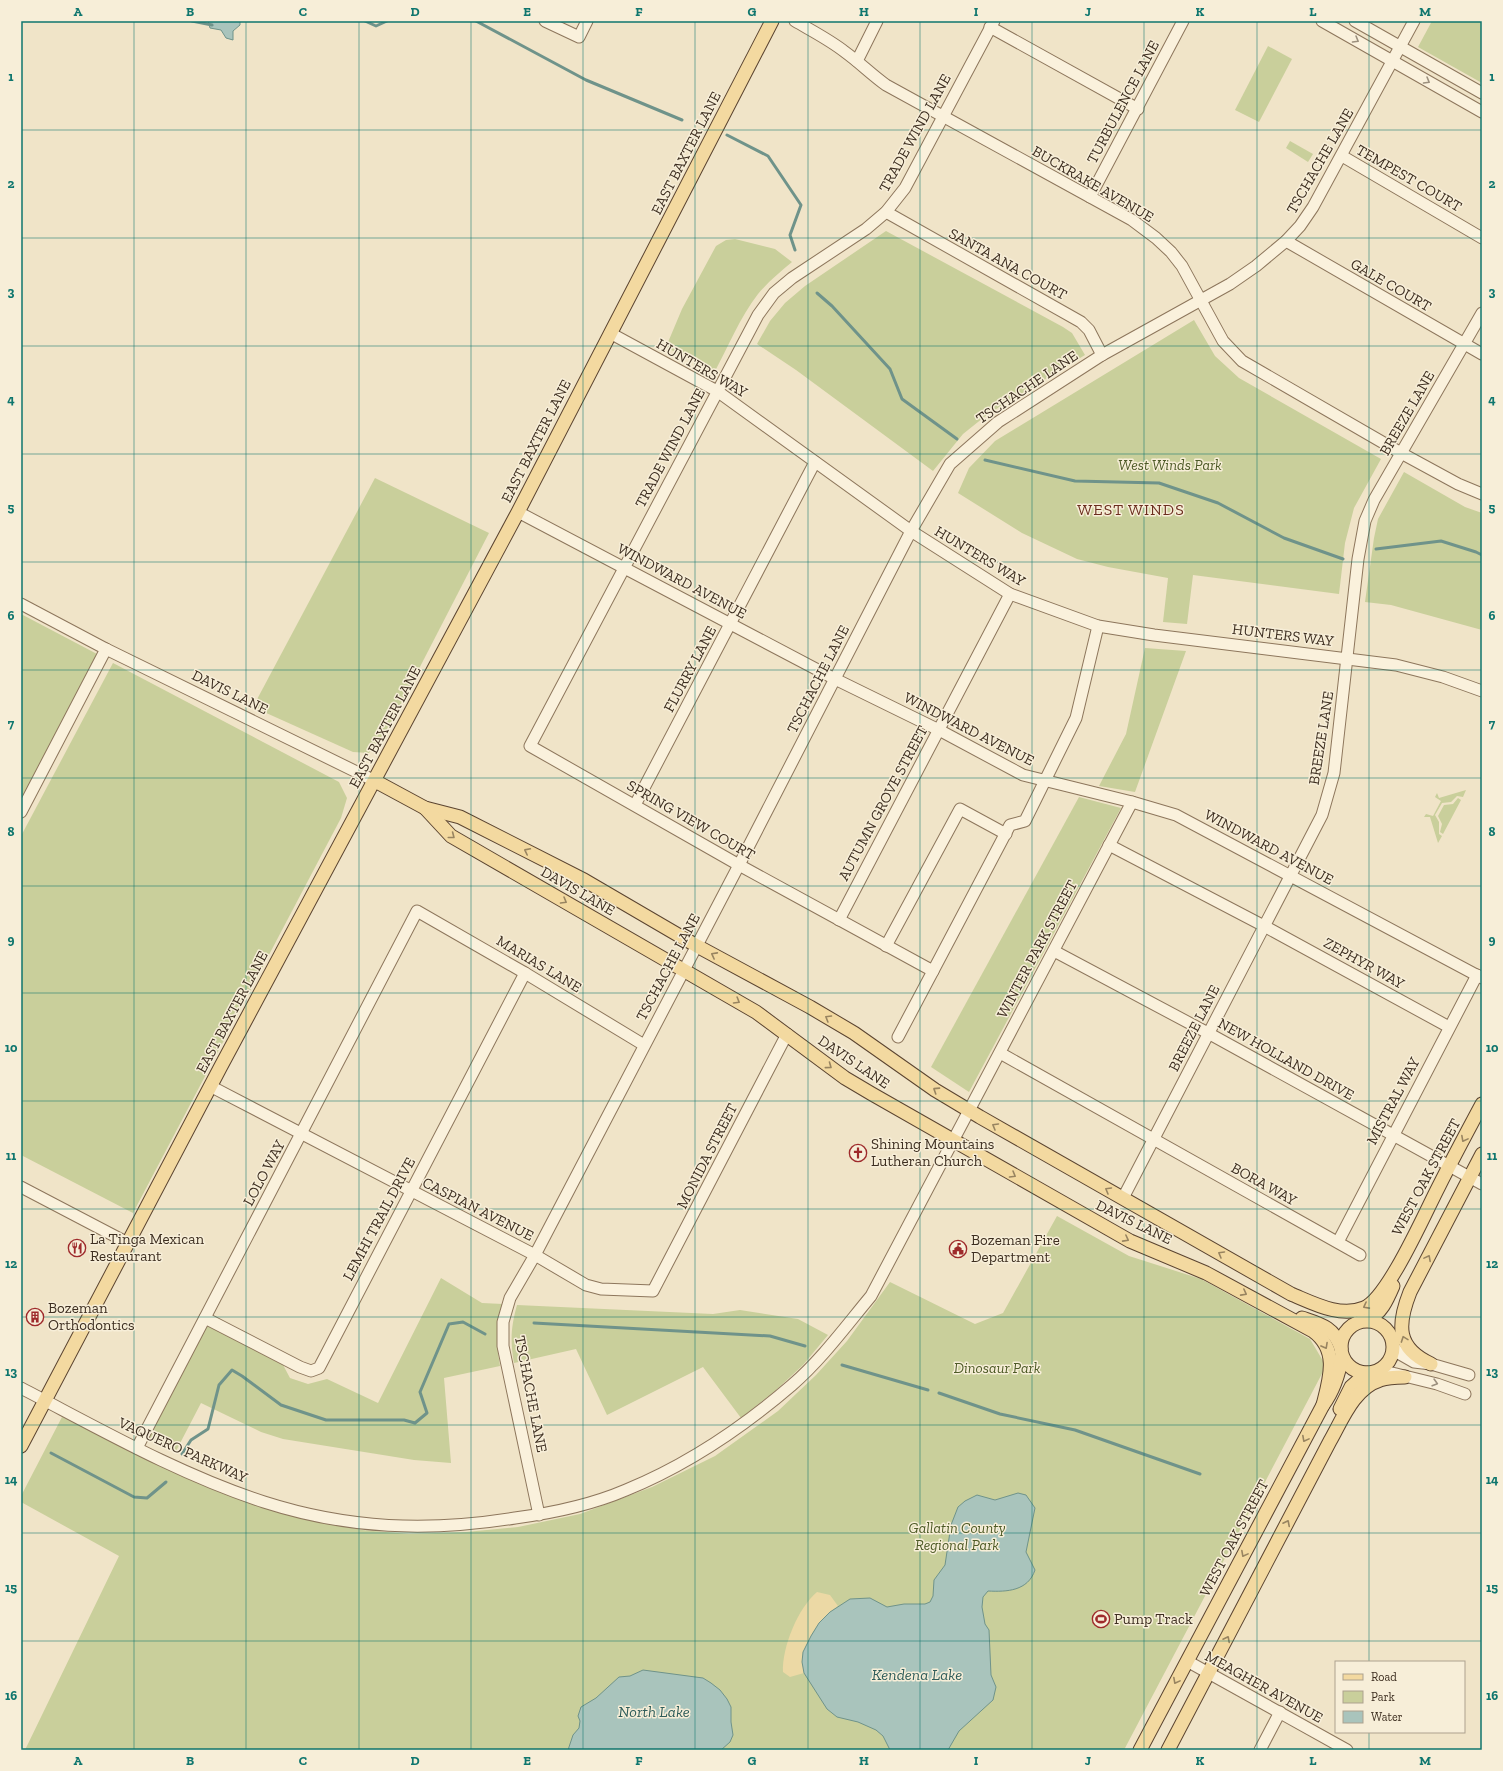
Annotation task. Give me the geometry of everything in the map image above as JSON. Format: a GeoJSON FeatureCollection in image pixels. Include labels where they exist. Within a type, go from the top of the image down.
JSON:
{"type":"FeatureCollection","features":[{"type":"Feature","properties":{"kind":"main road","name":"EAST BAXTER LANE"},"geometry":{"type":"LineString","coordinates":[[21,1446],[210,1086],[518,512],[772,21]]}},
{"type":"Feature","properties":{"kind":"main road","name":"DAVIS LANE"},"geometry":{"type":"LineString","coordinates":[[375,781],[425,808],[460,817],[584,880],[697,946],[810,1007],[854,1033],[935,1090],[969,1111],[1291,1294]]}},
{"type":"Feature","properties":{"kind":"main road","name":"DAVIS LANE"},"geometry":{"type":"LineString","coordinates":[[425,808],[451,836],[756,1012],[845,1078],[1130,1241],[1206,1273],[1284,1314]]}},
{"type":"Feature","properties":{"kind":"main road","name":"WEST OAK STREET"},"geometry":{"type":"LineString","coordinates":[[1398,1265],[1482,1104]]}},
{"type":"Feature","properties":{"kind":"main road"},"geometry":{"type":"LineString","coordinates":[[1431,1364],[1410,1351],[1405,1343],[1402,1334],[1403,1309],[1410,1292],[1482,1154]]}},
{"type":"Feature","properties":{"kind":"main road"},"geometry":{"type":"LineString","coordinates":[[1323,1405],[1333,1390],[1342,1352],[1342,1339],[1351,1326],[1373,1318],[1380,1311],[1393,1284],[1398,1265]]}},
{"type":"Feature","properties":{"kind":"main road"},"geometry":{"type":"LineString","coordinates":[[1291,1294],[1333,1310],[1346,1312],[1364,1308],[1373,1302],[1398,1265]]}},
{"type":"Feature","properties":{"kind":"main road"},"geometry":{"type":"LineString","coordinates":[[1284,1314],[1326,1327],[1334,1333],[1347,1364],[1354,1370],[1367,1373],[1380,1370],[1388,1364],[1392,1356],[1392,1330],[1395,1317],[1399,1306],[1410,1292]]}},
{"type":"Feature","properties":{"kind":"main road"},"geometry":{"type":"LineString","coordinates":[[1291,1294],[1302,1302],[1326,1314],[1345,1320],[1375,1321],[1383,1325],[1389,1331],[1393,1343]]}},
{"type":"Feature","properties":{"kind":"main road"},"geometry":{"type":"LineString","coordinates":[[1284,1314],[1316,1334],[1324,1343],[1330,1355],[1331,1370],[1323,1405]]}},
{"type":"Feature","properties":{"kind":"main road"},"geometry":{"type":"LineString","coordinates":[[1330,1441],[1341,1409],[1351,1387],[1367,1373]]}},
{"type":"Feature","properties":{"kind":"main road"},"geometry":{"type":"LineString","coordinates":[[1168,1750],[1330,1441],[1352,1402],[1362,1390],[1379,1380],[1405,1377]]}},
{"type":"Feature","properties":{"kind":"main road","name":"WEST OAK STREET"},"geometry":{"type":"LineString","coordinates":[[1140,1750],[1323,1405]]}},
{"type":"Feature","properties":{"kind":"street"},"geometry":{"type":"LineString","coordinates":[[545,21],[578,37],[587,21]]}},
{"type":"Feature","properties":{"kind":"street","name":"BUCKRAKE AVENUE"},"geometry":{"type":"LineString","coordinates":[[795,21],[828,39],[886,85],[1132,220],[1171,252],[1182,266],[1202,300],[1223,341],[1242,361],[1401,453],[1458,484],[1482,494]]}},
{"type":"Feature","properties":{"kind":"street"},"geometry":{"type":"LineString","coordinates":[[856,61],[877,21]]}},
{"type":"Feature","properties":{"kind":"street","name":"TURBULENCE LANE"},"geometry":{"type":"LineString","coordinates":[[1090,197],[1138,109],[1183,21]]}},
{"type":"Feature","properties":{"kind":"street"},"geometry":{"type":"LineString","coordinates":[[1322,21],[1482,112]]}},
{"type":"Feature","properties":{"kind":"street"},"geometry":{"type":"LineString","coordinates":[[1355,21],[1482,93]]}},
{"type":"Feature","properties":{"kind":"street","name":"TSCHACHE LANE"},"geometry":{"type":"LineString","coordinates":[[540,1515],[503,1346],[503,1322],[510,1298],[535,1255],[697,946],[911,531],[950,464],[998,422],[1102,355],[1230,284],[1256,266],[1286,241],[1300,226],[1313,207],[1394,62],[1414,21]]}},
{"type":"Feature","properties":{"kind":"street"},"geometry":{"type":"LineString","coordinates":[[992,24],[1138,109]]}},
{"type":"Feature","properties":{"kind":"street","name":"TRADE WIND LANE"},"geometry":{"type":"LineString","coordinates":[[530,746],[758,314],[774,293],[792,278],[866,229],[886,212],[905,188],[992,24]]}},
{"type":"Feature","properties":{"kind":"street","name":"TEMPEST COURT"},"geometry":{"type":"LineString","coordinates":[[1342,156],[1482,238]]}},
{"type":"Feature","properties":{"kind":"street","name":"SANTA ANA COURT"},"geometry":{"type":"LineString","coordinates":[[886,212],[1081,322],[1089,330],[1102,355]]}},
{"type":"Feature","properties":{"kind":"street","name":"GALE COURT"},"geometry":{"type":"LineString","coordinates":[[1286,241],[1482,354]]}},
{"type":"Feature","properties":{"kind":"street","name":"BREEZE LANE"},"geometry":{"type":"LineString","coordinates":[[1123,1198],[1322,815],[1334,773],[1358,559],[1365,521],[1374,500],[1482,313]]}},
{"type":"Feature","properties":{"kind":"street","name":"HUNTERS WAY"},"geometry":{"type":"LineString","coordinates":[[610,333],[717,391],[911,531],[1010,594],[1098,626],[1154,635],[1396,665],[1444,676],[1482,691]]}},
{"type":"Feature","properties":{"kind":"street","name":"FLURRY LANE"},"geometry":{"type":"LineString","coordinates":[[635,805],[815,462]]}},
{"type":"Feature","properties":{"kind":"street","name":"WINDWARD AVENUE"},"geometry":{"type":"LineString","coordinates":[[518,512],[835,679],[939,730],[1024,775],[1132,802],[1176,815],[1479,976]]}},
{"type":"Feature","properties":{"kind":"street","name":"AUTUMN GROVE STREET"},"geometry":{"type":"LineString","coordinates":[[838,920],[1010,594]]}},
{"type":"Feature","properties":{"kind":"street","name":"DAVIS LANE"},"geometry":{"type":"LineString","coordinates":[[21,604],[106,650],[375,781]]}},
{"type":"Feature","properties":{"kind":"street"},"geometry":{"type":"LineString","coordinates":[[898,1037],[1010,825],[1025,821],[1076,718],[1098,626]]}},
{"type":"Feature","properties":{"kind":"street"},"geometry":{"type":"LineString","coordinates":[[21,812],[106,650]]}},
{"type":"Feature","properties":{"kind":"street","name":"SPRING VIEW COURT"},"geometry":{"type":"LineString","coordinates":[[530,746],[739,865],[933,971]]}},
{"type":"Feature","properties":{"kind":"street","name":"WINTER PARK STREET"},"geometry":{"type":"LineString","coordinates":[[969,1111],[1132,802]]}},
{"type":"Feature","properties":{"kind":"street"},"geometry":{"type":"LineString","coordinates":[[886,946],[960,809],[1006,834]]}},
{"type":"Feature","properties":{"kind":"street","name":"ZEPHYR WAY"},"geometry":{"type":"LineString","coordinates":[[1109,845],[1264,926],[1449,1027]]}},
{"type":"Feature","properties":{"kind":"street","name":"MARIAS LANE"},"geometry":{"type":"LineString","coordinates":[[417,911],[525,973],[644,1045]]}},
{"type":"Feature","properties":{"kind":"street","name":"LOLO WAY"},"geometry":{"type":"LineString","coordinates":[[137,1448],[417,911]]}},
{"type":"Feature","properties":{"kind":"street","name":"NEW HOLLAND DRIVE"},"geometry":{"type":"LineString","coordinates":[[1054,951],[1208,1033],[1482,1184]]}},
{"type":"Feature","properties":{"kind":"street","name":"LEMHI TRAIL DRIVE"},"geometry":{"type":"LineString","coordinates":[[206,1318],[300,1367],[311,1371],[319,1368],[525,973]]}},
{"type":"Feature","properties":{"kind":"street","name":"MISTRAL WAY"},"geometry":{"type":"LineString","coordinates":[[1338,1242],[1449,1027],[1479,976]]}},
{"type":"Feature","properties":{"kind":"street","name":"MONIDA STREET"},"geometry":{"type":"LineString","coordinates":[[653,1291],[787,1034]]}},
{"type":"Feature","properties":{"kind":"street","name":"BORA WAY"},"geometry":{"type":"LineString","coordinates":[[1000,1053],[1360,1255]]}},
{"type":"Feature","properties":{"kind":"street","name":"CASPIAN AVENUE"},"geometry":{"type":"LineString","coordinates":[[210,1086],[535,1255],[586,1285],[601,1289],[653,1291]]}},
{"type":"Feature","properties":{"kind":"street","name":"VAQUERO PARKWAY"},"geometry":{"type":"LineString","coordinates":[[21,1388],[189,1473],[265,1502],[313,1515],[396,1527],[441,1527],[540,1515],[578,1506],[626,1490],[682,1463],[719,1441],[793,1384],[815,1362],[872,1296],[969,1111]]}},
{"type":"Feature","properties":{"kind":"street"},"geometry":{"type":"LineString","coordinates":[[21,1187],[128,1243]]}},
{"type":"Feature","properties":{"kind":"street"},"geometry":{"type":"LineString","coordinates":[[1393,1343],[1407,1359],[1469,1375]]}},
{"type":"Feature","properties":{"kind":"street"},"geometry":{"type":"LineString","coordinates":[[1380,1370],[1437,1384],[1465,1394]]}},
{"type":"Feature","properties":{"kind":"street","name":"MEAGHER AVENUE"},"geometry":{"type":"LineString","coordinates":[[1187,1661],[1347,1750]]}},
{"type":"Feature","properties":{"kind":"street"},"geometry":{"type":"LineString","coordinates":[[1260,1750],[1280,1712]]}},
{"type":"Feature","properties":{"kind":"green space"},"geometry":{"type":"Polygon","coordinates":[[[1432,21],[1482,21],[1482,83],[1418,47],[1432,21]]]}},
{"type":"Feature","properties":{"kind":"green space"},"geometry":{"type":"Polygon","coordinates":[[[1268,46],[1292,59],[1259,122],[1235,110],[1268,46]]]}},
{"type":"Feature","properties":{"kind":"green space"},"geometry":{"type":"Polygon","coordinates":[[[1290,141],[1313,154],[1308,162],[1286,148],[1290,141]]]}},
{"type":"Feature","properties":{"kind":"green space"},"geometry":{"type":"Polygon","coordinates":[[[886,231],[1063,327],[1072,333],[1085,355],[988,414],[963,434],[933,471],[796,370],[757,344],[770,321],[785,303],[805,286],[886,231]]]}},
{"type":"Feature","properties":{"kind":"green space"},"geometry":{"type":"Polygon","coordinates":[[[735,239],[775,249],[792,262],[758,294],[740,322],[714,373],[666,347],[682,309],[716,246],[726,240],[735,239]]]}},
{"type":"Feature","properties":{"kind":"green space","name":"West Winds Park"},"geometry":{"type":"Polygon","coordinates":[[[1194,320],[1215,356],[1239,378],[1381,459],[1354,508],[1345,543],[1339,594],[1193,575],[1187,624],[1163,622],[1168,578],[1108,567],[1077,559],[1022,533],[958,493],[969,468],[995,441],[1194,320]]]}},
{"type":"Feature","properties":{"kind":"green space"},"geometry":{"type":"Polygon","coordinates":[[[1404,472],[1465,507],[1482,513],[1482,630],[1391,605],[1365,602],[1378,519],[1404,472]]]}},
{"type":"Feature","properties":{"kind":"green space"},"geometry":{"type":"Polygon","coordinates":[[[375,478],[489,533],[390,725],[369,753],[353,752],[253,707],[375,478]]]}},
{"type":"Feature","properties":{"kind":"green space"},"geometry":{"type":"Polygon","coordinates":[[[21,614],[97,654],[21,801],[21,614]]]}},
{"type":"Feature","properties":{"kind":"green space"},"geometry":{"type":"Polygon","coordinates":[[[1145,648],[1186,651],[1135,792],[1099,786],[1126,734],[1145,648]]]}},
{"type":"Feature","properties":{"kind":"green space"},"geometry":{"type":"Polygon","coordinates":[[[113,663],[339,782],[347,798],[341,818],[133,1213],[21,1155],[21,836],[113,663]]]}},
{"type":"Feature","properties":{"kind":"green space"},"geometry":{"type":"Polygon","coordinates":[[[1466,790],[1463,797],[1457,796],[1451,802],[1442,803],[1435,815],[1439,822],[1439,834],[1442,836],[1438,843],[1430,817],[1424,817],[1426,814],[1433,816],[1441,801],[1435,797],[1437,793],[1439,798],[1466,790]]]}},
{"type":"Feature","properties":{"kind":"green space"},"geometry":{"type":"Polygon","coordinates":[[[1079,797],[1121,808],[969,1092],[931,1067],[1079,797]]]}},
{"type":"Feature","properties":{"kind":"green space"},"geometry":{"type":"Polygon","coordinates":[[[1458,798],[1461,800],[1443,834],[1440,832],[1442,824],[1438,816],[1444,805],[1453,804],[1458,798]]]}},
{"type":"Feature","properties":{"kind":"green space","name":"Gallatin County Regional Park"},"geometry":{"type":"Polygon","coordinates":[[[1057,1216],[1129,1256],[1201,1279],[1310,1339],[1326,1366],[1124,1750],[25,1750],[119,1556],[21,1502],[21,1496],[62,1417],[186,1478],[280,1512],[362,1530],[409,1534],[466,1532],[518,1527],[580,1514],[652,1487],[715,1456],[778,1411],[816,1375],[847,1341],[890,1282],[975,1324],[1003,1313],[1057,1216]]]}},
{"type":"Feature","properties":{"kind":"green space"},"geometry":{"type":"Polygon","coordinates":[[[441,1278],[482,1303],[503,1304],[497,1335],[500,1366],[444,1378],[451,1463],[414,1460],[283,1439],[261,1432],[201,1403],[176,1451],[149,1438],[207,1323],[282,1363],[290,1378],[308,1384],[327,1379],[378,1403],[441,1278]]]}},
{"type":"Feature","properties":{"kind":"green space"},"geometry":{"type":"Polygon","coordinates":[[[517,1305],[713,1314],[740,1310],[798,1319],[828,1335],[803,1365],[775,1391],[741,1418],[703,1367],[607,1415],[576,1349],[514,1363],[512,1334],[513,1320],[517,1305]]]}},
{"type":"Feature","properties":{"kind":"sand"},"geometry":{"type":"Polygon","coordinates":[[[817,1592],[830,1595],[838,1606],[823,1620],[811,1636],[804,1654],[804,1673],[790,1677],[783,1672],[783,1662],[788,1640],[792,1629],[804,1608],[817,1592]]]}},
{"type":"Feature","properties":{"kind":"water"},"geometry":{"type":"Polygon","coordinates":[[[208,21],[240,21],[240,25],[233,31],[233,40],[226,38],[221,30],[210,28],[208,21]]]}},
{"type":"Feature","properties":{"kind":"water","name":"Kendena Lake"},"geometry":{"type":"Polygon","coordinates":[[[1018,1493],[1026,1495],[1035,1508],[1026,1552],[1035,1570],[1032,1577],[1022,1586],[1016,1589],[988,1591],[983,1597],[982,1607],[985,1624],[989,1630],[991,1675],[996,1687],[993,1700],[959,1731],[948,1750],[890,1750],[883,1736],[876,1730],[858,1722],[837,1717],[827,1709],[804,1673],[802,1662],[803,1652],[819,1623],[830,1612],[850,1599],[870,1598],[887,1607],[904,1604],[925,1604],[930,1602],[933,1596],[934,1580],[945,1565],[951,1525],[958,1507],[965,1501],[977,1495],[995,1500],[1018,1493]]]}},
{"type":"Feature","properties":{"kind":"water","name":"North Lake"},"geometry":{"type":"Polygon","coordinates":[[[643,1670],[703,1678],[720,1690],[731,1707],[733,1735],[730,1742],[721,1750],[568,1750],[573,1735],[579,1728],[580,1721],[578,1716],[581,1707],[596,1698],[619,1677],[630,1676],[643,1670]]]}},
{"type":"Feature","properties":{"kind":"waterway"},"geometry":{"type":"LineString","coordinates":[[192,21],[212,25]]}},
{"type":"Feature","properties":{"kind":"waterway"},"geometry":{"type":"LineString","coordinates":[[365,21],[376,26],[387,21]]}},
{"type":"Feature","properties":{"kind":"waterway"},"geometry":{"type":"LineString","coordinates":[[476,21],[586,80],[682,120]]}},
{"type":"Feature","properties":{"kind":"waterway"},"geometry":{"type":"LineString","coordinates":[[727,135],[768,156],[801,205],[790,235],[795,250]]}},
{"type":"Feature","properties":{"kind":"waterway"},"geometry":{"type":"LineString","coordinates":[[817,293],[832,306],[890,369],[902,399],[957,439]]}},
{"type":"Feature","properties":{"kind":"waterway"},"geometry":{"type":"LineString","coordinates":[[985,460],[1075,481],[1159,483],[1218,503],[1284,538],[1343,559]]}},
{"type":"Feature","properties":{"kind":"waterway"},"geometry":{"type":"LineString","coordinates":[[1376,549],[1441,541],[1482,555]]}},
{"type":"Feature","properties":{"kind":"waterway"},"geometry":{"type":"LineString","coordinates":[[182,1454],[191,1440],[208,1429],[219,1385],[232,1370],[281,1405],[326,1420],[404,1420],[415,1423],[427,1413],[420,1392],[449,1324],[463,1322],[485,1334]]}},
{"type":"Feature","properties":{"kind":"waterway"},"geometry":{"type":"LineString","coordinates":[[534,1323],[770,1336],[805,1346]]}},
{"type":"Feature","properties":{"kind":"waterway"},"geometry":{"type":"LineString","coordinates":[[842,1365],[928,1390]]}},
{"type":"Feature","properties":{"kind":"waterway"},"geometry":{"type":"LineString","coordinates":[[939,1393],[1000,1414],[1075,1430],[1200,1474]]}},
{"type":"Feature","properties":{"kind":"waterway"},"geometry":{"type":"LineString","coordinates":[[51,1453],[134,1497],[147,1498],[166,1482]]}},
{"type":"Feature","properties":{"kind":"place","name":"Shining Mountains Lutheran Church"},"geometry":{"type":"Point","coordinates":[858,1153]}},
{"type":"Feature","properties":{"kind":"place","name":"La Tinga Mexican Restaurant"},"geometry":{"type":"Point","coordinates":[77,1248]}},
{"type":"Feature","properties":{"kind":"place","name":"Bozeman Fire Department"},"geometry":{"type":"Point","coordinates":[958,1249]}},
{"type":"Feature","properties":{"kind":"place","name":"Bozeman Orthodontics"},"geometry":{"type":"Point","coordinates":[35,1317]}},
{"type":"Feature","properties":{"kind":"place","name":"Pump Track"},"geometry":{"type":"Point","coordinates":[1101,1619]}},
{"type":"Feature","properties":{"kind":"district","name":"WEST WINDS"},"geometry":{"type":"Point","coordinates":[1131,509]}},
{"type":"Feature","properties":{"kind":"park label","name":"Dinosaur Park"},"geometry":{"type":"Point","coordinates":[997,1368]}}]}
